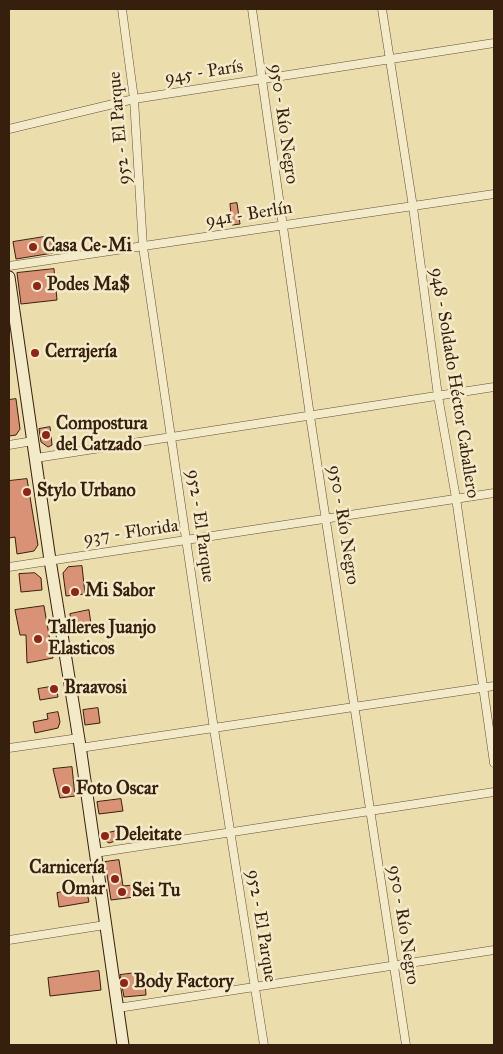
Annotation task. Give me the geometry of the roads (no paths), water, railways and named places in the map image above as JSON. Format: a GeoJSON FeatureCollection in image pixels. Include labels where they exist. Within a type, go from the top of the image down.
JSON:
{"type":"FeatureCollection","features":[{"type":"Feature","properties":{"kind":"main road"},"geometry":{"type":"LineString","coordinates":[[9,277],[13,339],[36,458],[50,560],[80,743],[122,1045]]}},
{"type":"Feature","properties":{"kind":"street","name":"952 - El Parque"},"geometry":{"type":"LineString","coordinates":[[122,9],[134,99],[143,247],[214,729],[264,1045]]}},
{"type":"Feature","properties":{"kind":"street","name":"950 - Río Negro"},"geometry":{"type":"LineString","coordinates":[[252,9],[310,416],[406,1045]]}},
{"type":"Feature","properties":{"kind":"street","name":"948 - Soldado Héctor Caballero"},"geometry":{"type":"LineString","coordinates":[[382,9],[414,207],[438,396],[456,498],[494,763]]}},
{"type":"Feature","properties":{"kind":"street","name":"945 - París"},"geometry":{"type":"LineString","coordinates":[[9,129],[134,99],[494,43]]}},
{"type":"Feature","properties":{"kind":"street","name":"941 - Berlín"},"geometry":{"type":"LineString","coordinates":[[9,266],[494,194]]}},
{"type":"Feature","properties":{"kind":"street"},"geometry":{"type":"LineString","coordinates":[[36,458],[171,435],[310,416],[494,387]]}},
{"type":"Feature","properties":{"kind":"street"},"geometry":{"type":"LineString","coordinates":[[9,445],[33,441]]}},
{"type":"Feature","properties":{"kind":"street","name":"937 - Florida"},"geometry":{"type":"LineString","coordinates":[[9,567],[494,492]]}},
{"type":"Feature","properties":{"kind":"street"},"geometry":{"type":"LineString","coordinates":[[9,748],[80,743],[214,729],[494,686]]}},
{"type":"Feature","properties":{"kind":"street"},"geometry":{"type":"LineString","coordinates":[[95,853],[494,792]]}},
{"type":"Feature","properties":{"kind":"street"},"geometry":{"type":"LineString","coordinates":[[9,940],[105,925]]}},
{"type":"Feature","properties":{"kind":"street"},"geometry":{"type":"LineString","coordinates":[[118,1008],[494,950]]}},
{"type":"Feature","properties":{"kind":"place","name":"Casa Ce-Mi"},"geometry":{"type":"Point","coordinates":[33,247]}},
{"type":"Feature","properties":{"kind":"place","name":"Podes Ma$"},"geometry":{"type":"Point","coordinates":[37,286]}},
{"type":"Feature","properties":{"kind":"place","name":"Cerrajería"},"geometry":{"type":"Point","coordinates":[35,353]}},
{"type":"Feature","properties":{"kind":"place","name":"Compostura del Catzado"},"geometry":{"type":"Point","coordinates":[46,435]}},
{"type":"Feature","properties":{"kind":"place","name":"Stylo Urbano"},"geometry":{"type":"Point","coordinates":[27,492]}},
{"type":"Feature","properties":{"kind":"place","name":"Mi Sabor"},"geometry":{"type":"Point","coordinates":[75,592]}},
{"type":"Feature","properties":{"kind":"place","name":"Talleres Juanjo Elasticos"},"geometry":{"type":"Point","coordinates":[38,639]}},
{"type":"Feature","properties":{"kind":"place","name":"Braavosi"},"geometry":{"type":"Point","coordinates":[54,689]}},
{"type":"Feature","properties":{"kind":"place","name":"Foto Oscar"},"geometry":{"type":"Point","coordinates":[66,790]}},
{"type":"Feature","properties":{"kind":"place","name":"Deleitate"},"geometry":{"type":"Point","coordinates":[105,836]}},
{"type":"Feature","properties":{"kind":"place","name":"Carnicería Omar"},"geometry":{"type":"Point","coordinates":[115,879]}},
{"type":"Feature","properties":{"kind":"place","name":"Sei Tu"},"geometry":{"type":"Point","coordinates":[122,892]}},
{"type":"Feature","properties":{"kind":"place","name":"Body Factory"},"geometry":{"type":"Point","coordinates":[124,983]}}]}
